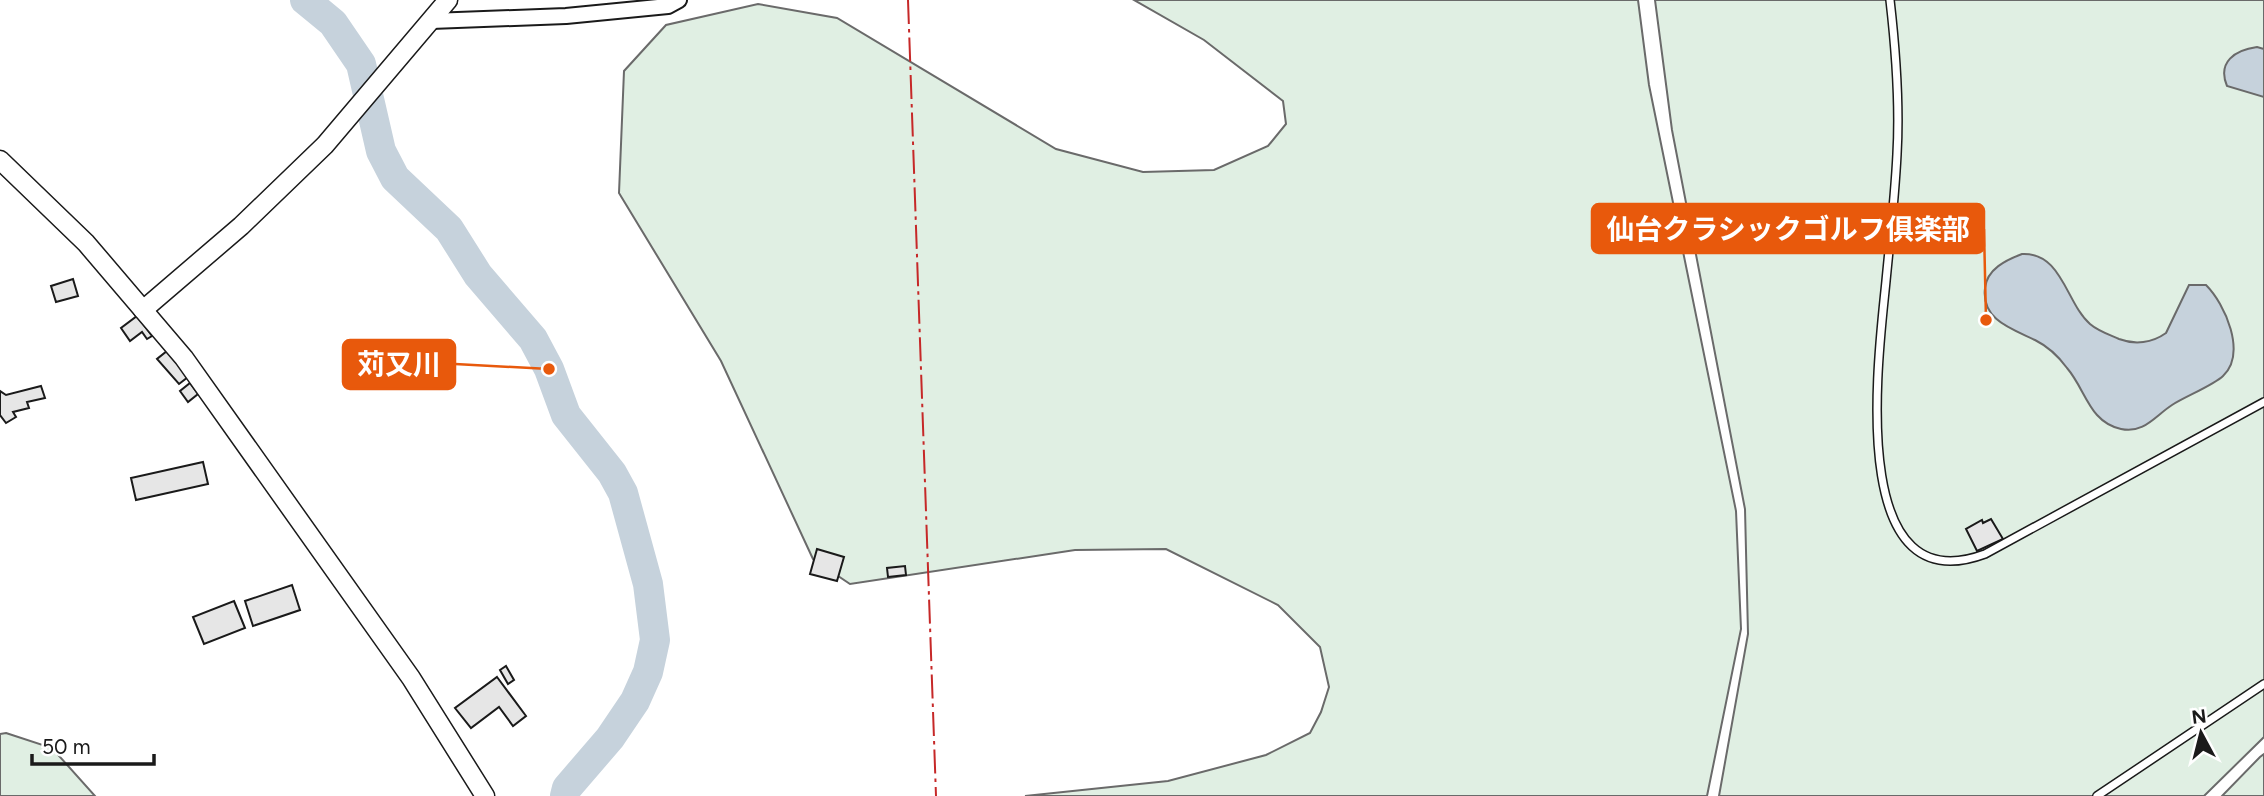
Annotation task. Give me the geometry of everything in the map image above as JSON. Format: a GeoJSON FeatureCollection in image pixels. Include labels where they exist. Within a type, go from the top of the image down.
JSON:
{"type":"FeatureCollection","features":[{"type":"Feature","properties":{"kind":"street"},"geometry":{"type":"LineString","coordinates":[[143,310],[241,226],[353,114],[449,0]]}},
{"type":"Feature","properties":{"kind":"street"},"geometry":{"type":"LineString","coordinates":[[431,21],[566,16],[668,6],[679,0]]}},
{"type":"Feature","properties":{"kind":"street"},"geometry":{"type":"LineString","coordinates":[[0,160],[86,243],[184,358],[411,678],[485,796]]}},
{"type":"Feature","properties":{"kind":"lane"},"geometry":{"type":"LineString","coordinates":[[1890,0],[1899,106],[1876,428],[1886,495],[1906,540],[1918,551],[1936,560],[1951,563],[1985,554],[2264,402]]}},
{"type":"Feature","properties":{"kind":"lane"},"geometry":{"type":"LineString","coordinates":[[2097,796],[2264,684]]}},
{"type":"Feature","properties":{"kind":"green space"},"geometry":{"type":"Polygon","coordinates":[[[1134,0],[1638,0],[1649,85],[1736,511],[1741,629],[1707,796],[1025,796],[1168,781],[1266,755],[1310,733],[1321,712],[1329,687],[1320,647],[1278,605],[1166,549],[1075,550],[850,584],[813,559],[721,361],[619,193],[624,71],[666,25],[758,4],[837,18],[1056,149],[1143,172],[1214,170],[1268,146],[1286,124],[1283,101],[1204,40],[1134,0]]]}},
{"type":"Feature","properties":{"kind":"green space"},"geometry":{"type":"Polygon","coordinates":[[[1655,0],[2264,0],[2264,737],[2204,796],[1719,796],[1748,634],[1745,509],[1672,130],[1655,0]]]}},
{"type":"Feature","properties":{"kind":"green space"},"geometry":{"type":"Polygon","coordinates":[[[6,733],[52,748],[95,796],[0,796],[0,734],[6,733]]]}},
{"type":"Feature","properties":{"kind":"green space"},"geometry":{"type":"Polygon","coordinates":[[[2264,754],[2264,796],[2222,796],[2260,757],[2264,754]]]}},
{"type":"Feature","properties":{"kind":"shaded area"},"geometry":{"type":"Polygon","coordinates":[[[2257,47],[2264,49],[2264,97],[2227,86],[2225,78],[2226,64],[2235,54],[2257,47]]]}},
{"type":"Feature","properties":{"kind":"shaded area"},"geometry":{"type":"Polygon","coordinates":[[[2022,254],[2046,261],[2055,270],[2090,324],[2131,342],[2149,341],[2166,333],[2189,285],[2206,285],[2220,304],[2231,329],[2233,355],[2230,366],[2219,380],[2172,405],[2143,427],[2129,430],[2110,425],[2095,412],[2057,356],[2039,342],[2000,322],[1988,308],[1985,288],[1989,276],[2004,262],[2022,254]]]}},
{"type":"Feature","properties":{"kind":"building"},"geometry":{"type":"Polygon","coordinates":[[[73,279],[78,296],[56,302],[51,286],[73,279]]]}},
{"type":"Feature","properties":{"kind":"building"},"geometry":{"type":"Polygon","coordinates":[[[137,316],[152,336],[147,339],[142,332],[130,341],[121,328],[137,316]]]}},
{"type":"Feature","properties":{"kind":"building"},"geometry":{"type":"Polygon","coordinates":[[[167,351],[188,377],[179,384],[157,359],[167,351]]]}},
{"type":"Feature","properties":{"kind":"building"},"geometry":{"type":"Polygon","coordinates":[[[190,383],[198,394],[188,402],[180,391],[190,383]]]}},
{"type":"Feature","properties":{"kind":"building"},"geometry":{"type":"Polygon","coordinates":[[[41,386],[45,398],[27,402],[29,408],[13,412],[16,417],[6,423],[0,415],[0,391],[6,395],[41,386]]]}},
{"type":"Feature","properties":{"kind":"building"},"geometry":{"type":"Polygon","coordinates":[[[203,462],[208,484],[136,500],[131,478],[203,462]]]}},
{"type":"Feature","properties":{"kind":"building"},"geometry":{"type":"Polygon","coordinates":[[[1991,519],[2003,539],[1977,551],[1966,529],[1982,520],[1983,523],[1991,519]]]}},
{"type":"Feature","properties":{"kind":"building"},"geometry":{"type":"Polygon","coordinates":[[[817,549],[844,557],[837,581],[810,574],[817,549]]]}},
{"type":"Feature","properties":{"kind":"building"},"geometry":{"type":"Polygon","coordinates":[[[905,566],[906,575],[888,577],[887,568],[905,566]]]}},
{"type":"Feature","properties":{"kind":"building"},"geometry":{"type":"Polygon","coordinates":[[[292,585],[300,610],[253,626],[245,601],[292,585]]]}},
{"type":"Feature","properties":{"kind":"building"},"geometry":{"type":"Polygon","coordinates":[[[234,601],[245,628],[204,644],[193,617],[234,601]]]}},
{"type":"Feature","properties":{"kind":"building"},"geometry":{"type":"Polygon","coordinates":[[[506,666],[514,680],[508,684],[500,670],[506,666]]]}},
{"type":"Feature","properties":{"kind":"building"},"geometry":{"type":"Polygon","coordinates":[[[497,677],[526,716],[513,726],[499,707],[471,728],[455,708],[497,677]]]}},
{"type":"Feature","properties":{"kind":"waterway"},"geometry":{"type":"LineString","coordinates":[[305,0],[333,23],[361,64],[381,151],[395,178],[449,229],[478,275],[533,339],[549,369],[566,415],[612,473],[623,493],[648,584],[655,640],[648,672],[635,701],[610,738],[567,788],[565,796]]}},
{"type":"Feature","properties":{"kind":"power"},"geometry":{"type":"LineString","coordinates":[[908,0],[936,796]]}},
{"type":"Feature","properties":{"kind":"place","name":"仙台クラシックゴルフ俱楽部"},"geometry":{"type":"Point","coordinates":[1986,320]}},
{"type":"Feature","properties":{"kind":"place","name":"苅又川"},"geometry":{"type":"Point","coordinates":[549,369]}}]}
